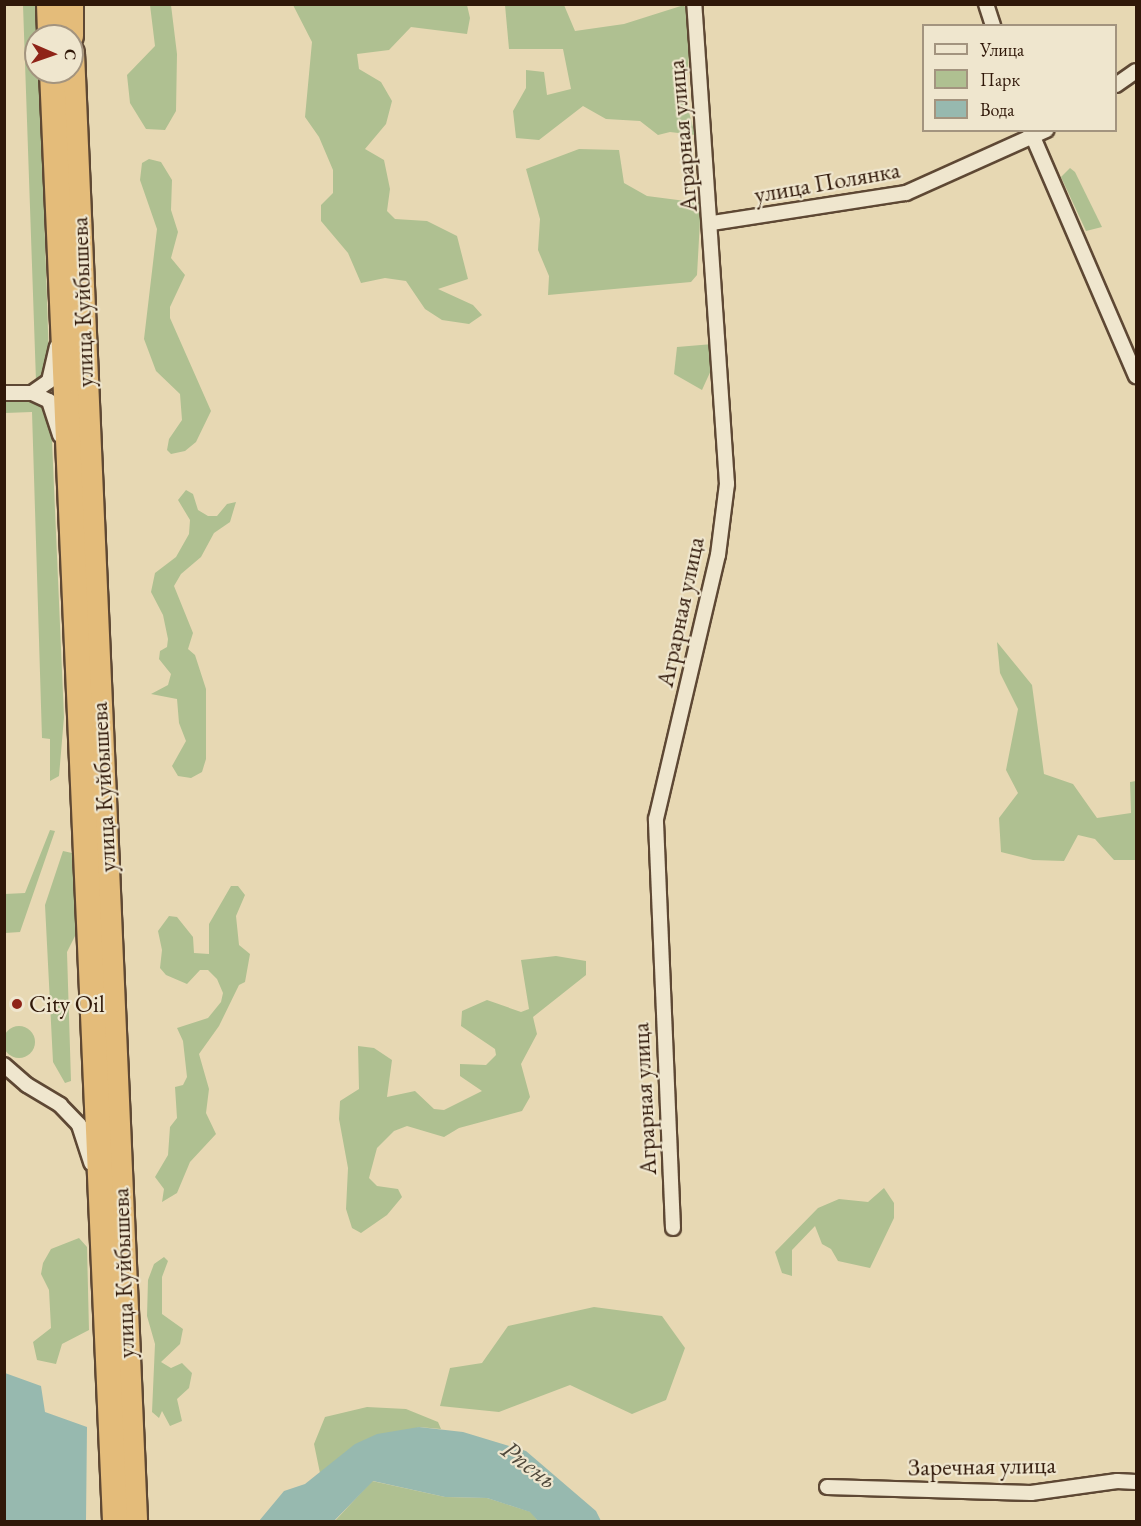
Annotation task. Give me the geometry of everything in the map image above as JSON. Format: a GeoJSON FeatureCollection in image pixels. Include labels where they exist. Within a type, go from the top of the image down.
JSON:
{"type":"FeatureCollection","features":[{"type":"Feature","properties":{"kind":"highway"},"geometry":{"type":"LineString","coordinates":[[49,4],[50,24]]}},
{"type":"Feature","properties":{"kind":"highway"},"geometry":{"type":"LineString","coordinates":[[70,4],[71,24]]}},
{"type":"Feature","properties":{"kind":"highway","name":"улица Куйбышева"},"geometry":{"type":"LineString","coordinates":[[53,84],[115,1521]]}},
{"type":"Feature","properties":{"kind":"highway","name":"улица Куйбышева"},"geometry":{"type":"LineString","coordinates":[[73,84],[135,1521]]}},
{"type":"Feature","properties":{"kind":"street","name":"Аграрная улица"},"geometry":{"type":"LineString","coordinates":[[673,1228],[656,819],[718,555],[727,483],[712,223],[694,4]]}},
{"type":"Feature","properties":{"kind":"street"},"geometry":{"type":"LineString","coordinates":[[986,4],[992,24]]}},
{"type":"Feature","properties":{"kind":"street"},"geometry":{"type":"LineString","coordinates":[[1117,84],[1137,71]]}},
{"type":"Feature","properties":{"kind":"street","name":"улица Полянка"},"geometry":{"type":"LineString","coordinates":[[712,223],[906,193],[1032,134]]}},
{"type":"Feature","properties":{"kind":"street"},"geometry":{"type":"LineString","coordinates":[[1032,134],[1137,375]]}},
{"type":"Feature","properties":{"kind":"street"},"geometry":{"type":"LineString","coordinates":[[32,393],[49,381],[62,306]]}},
{"type":"Feature","properties":{"kind":"street"},"geometry":{"type":"LineString","coordinates":[[4,393],[32,393],[49,401],[61,437],[70,486]]}},
{"type":"Feature","properties":{"kind":"street"},"geometry":{"type":"LineString","coordinates":[[4,1065],[27,1085],[52,1100],[79,1125],[90,1154],[100,1216]]}},
{"type":"Feature","properties":{"kind":"street","name":"Заречная улица"},"geometry":{"type":"LineString","coordinates":[[827,1487],[1031,1493],[1117,1481],[1137,1482]]}},
{"type":"Feature","properties":{"kind":"green space"},"geometry":{"type":"Polygon","coordinates":[[[23,5],[37,5],[37,24],[24,24],[24,34],[23,5]]]}},
{"type":"Feature","properties":{"kind":"green space"},"geometry":{"type":"Polygon","coordinates":[[[150,5],[171,5],[177,54],[176,111],[165,130],[146,129],[130,103],[127,75],[155,46],[150,5]]]}},
{"type":"Feature","properties":{"kind":"green space"},"geometry":{"type":"Polygon","coordinates":[[[293,5],[467,5],[470,18],[467,34],[411,27],[389,50],[357,54],[359,69],[381,82],[392,101],[386,124],[365,149],[384,160],[390,189],[387,211],[395,219],[427,221],[457,236],[468,279],[438,289],[473,305],[482,315],[469,324],[442,320],[425,309],[406,281],[385,278],[361,283],[348,253],[321,221],[321,205],[333,193],[333,170],[319,137],[305,117],[312,42],[293,5]]]}},
{"type":"Feature","properties":{"kind":"green space"},"geometry":{"type":"Polygon","coordinates":[[[505,5],[564,5],[575,31],[624,24],[684,5],[692,25],[685,97],[695,135],[670,132],[658,135],[640,121],[606,119],[583,106],[539,140],[516,138],[513,111],[526,88],[526,70],[544,72],[547,95],[571,89],[563,49],[509,49],[505,5]]]}},
{"type":"Feature","properties":{"kind":"green space"},"geometry":{"type":"Polygon","coordinates":[[[26,84],[40,84],[49,361],[43,377],[36,381],[26,84]]]}},
{"type":"Feature","properties":{"kind":"green space"},"geometry":{"type":"Polygon","coordinates":[[[579,149],[619,150],[624,183],[647,196],[701,203],[697,275],[691,282],[548,295],[549,276],[538,250],[540,219],[526,169],[579,149]]]}},
{"type":"Feature","properties":{"kind":"green space"},"geometry":{"type":"Polygon","coordinates":[[[149,159],[161,162],[172,180],[171,210],[178,232],[171,258],[185,275],[170,307],[170,318],[211,411],[196,442],[185,451],[171,454],[167,450],[169,439],[182,420],[180,394],[156,371],[144,339],[157,229],[140,180],[142,163],[149,159]]]}},
{"type":"Feature","properties":{"kind":"green space"},"geometry":{"type":"Polygon","coordinates":[[[1070,168],[1075,172],[1102,227],[1086,231],[1061,177],[1070,168]]]}},
{"type":"Feature","properties":{"kind":"green space"},"geometry":{"type":"Polygon","coordinates":[[[713,344],[712,368],[702,390],[674,374],[677,347],[713,344]]]}},
{"type":"Feature","properties":{"kind":"green space"},"geometry":{"type":"Polygon","coordinates":[[[29,399],[40,403],[51,418],[64,717],[59,776],[50,781],[50,739],[42,738],[32,412],[5,413],[4,400],[29,399]]]}},
{"type":"Feature","properties":{"kind":"green space"},"geometry":{"type":"Polygon","coordinates":[[[186,490],[193,494],[198,510],[208,516],[217,516],[227,504],[236,502],[230,522],[214,533],[201,557],[181,574],[174,586],[193,633],[188,649],[195,655],[206,689],[206,759],[202,772],[191,778],[178,776],[172,766],[186,741],[179,723],[177,699],[151,694],[168,685],[171,674],[159,659],[160,651],[167,647],[168,639],[163,615],[151,592],[155,573],[176,557],[189,534],[190,520],[178,500],[186,490]]]}},
{"type":"Feature","properties":{"kind":"green space"},"geometry":{"type":"Polygon","coordinates":[[[997,642],[1032,685],[1044,774],[1073,784],[1097,818],[1131,813],[1130,782],[1136,781],[1136,860],[1114,860],[1095,839],[1078,835],[1064,861],[1033,860],[1001,852],[999,818],[1018,793],[1006,770],[1018,709],[1000,673],[997,642]]]}},
{"type":"Feature","properties":{"kind":"green space"},"geometry":{"type":"Polygon","coordinates":[[[50,830],[55,831],[20,932],[5,933],[5,894],[25,893],[50,830]]]}},
{"type":"Feature","properties":{"kind":"green space"},"geometry":{"type":"Polygon","coordinates":[[[63,851],[72,853],[76,934],[67,952],[71,1081],[65,1083],[53,1062],[45,905],[63,851]]]}},
{"type":"Feature","properties":{"kind":"green space"},"geometry":{"type":"Polygon","coordinates":[[[231,886],[238,886],[245,895],[236,916],[239,945],[250,954],[245,982],[239,985],[219,1026],[199,1054],[209,1089],[206,1113],[216,1134],[190,1162],[177,1193],[162,1202],[164,1189],[155,1177],[168,1155],[170,1127],[177,1118],[175,1087],[183,1085],[187,1077],[183,1041],[177,1028],[208,1018],[221,1002],[223,993],[217,979],[208,970],[200,970],[187,984],[166,975],[160,968],[162,950],[158,931],[169,916],[177,917],[193,937],[194,953],[209,954],[209,924],[231,886]]]}},
{"type":"Feature","properties":{"kind":"green space"},"geometry":{"type":"Polygon","coordinates":[[[556,956],[586,961],[586,975],[533,1017],[537,1034],[521,1064],[530,1097],[522,1111],[459,1128],[444,1137],[407,1126],[394,1131],[377,1148],[369,1178],[377,1186],[398,1189],[402,1197],[387,1215],[361,1233],[352,1228],[346,1209],[348,1168],[339,1119],[340,1101],[359,1089],[358,1046],[374,1048],[392,1060],[387,1097],[415,1091],[434,1109],[444,1110],[482,1091],[460,1076],[460,1064],[486,1065],[496,1055],[495,1049],[461,1026],[462,1011],[487,1000],[521,1012],[529,1009],[521,960],[556,956]]]}},
{"type":"Feature","properties":{"kind":"green space"},"geometry":{"type":"Polygon","coordinates":[[[19,1026],[30,1031],[35,1042],[30,1053],[19,1058],[8,1053],[3,1042],[8,1031],[19,1026]]]}},
{"type":"Feature","properties":{"kind":"green space"},"geometry":{"type":"Polygon","coordinates":[[[884,1188],[894,1203],[894,1218],[870,1268],[838,1261],[831,1249],[822,1244],[815,1226],[792,1250],[792,1276],[782,1273],[775,1252],[818,1208],[839,1199],[868,1202],[884,1188]]]}},
{"type":"Feature","properties":{"kind":"green space"},"geometry":{"type":"Polygon","coordinates":[[[79,1238],[87,1247],[89,1330],[62,1344],[56,1364],[37,1360],[33,1342],[51,1328],[49,1290],[41,1274],[43,1263],[51,1249],[79,1238]]]}},
{"type":"Feature","properties":{"kind":"green space"},"geometry":{"type":"Polygon","coordinates":[[[164,1257],[168,1261],[162,1277],[162,1314],[183,1329],[180,1344],[161,1362],[171,1368],[182,1363],[192,1373],[189,1388],[177,1399],[182,1421],[170,1426],[162,1411],[159,1418],[152,1412],[155,1344],[147,1316],[148,1280],[154,1264],[164,1257]]]}},
{"type":"Feature","properties":{"kind":"green space"},"geometry":{"type":"Polygon","coordinates":[[[594,1307],[662,1316],[685,1348],[666,1400],[632,1414],[570,1385],[499,1412],[440,1406],[450,1368],[482,1363],[508,1326],[594,1307]]]}},
{"type":"Feature","properties":{"kind":"green space"},"geometry":{"type":"Polygon","coordinates":[[[367,1407],[406,1409],[438,1422],[441,1429],[419,1427],[320,1473],[314,1444],[325,1417],[367,1407]]]}},
{"type":"Feature","properties":{"kind":"green space"},"geometry":{"type":"Polygon","coordinates":[[[372,1481],[445,1497],[487,1498],[531,1512],[538,1521],[334,1522],[372,1481]]]}},
{"type":"Feature","properties":{"kind":"water"},"geometry":{"type":"Polygon","coordinates":[[[5,1373],[41,1386],[45,1412],[87,1427],[86,1521],[5,1521],[5,1373]]]}},
{"type":"Feature","properties":{"kind":"water","name":"Рпень"},"geometry":{"type":"Polygon","coordinates":[[[419,1427],[463,1432],[526,1451],[596,1511],[601,1521],[538,1521],[530,1512],[487,1498],[445,1497],[373,1481],[334,1521],[259,1521],[284,1491],[305,1484],[355,1444],[377,1434],[419,1427]]]}},
{"type":"Feature","properties":{"kind":"place","name":"City Oil"},"geometry":{"type":"Point","coordinates":[17,1004]}}]}
